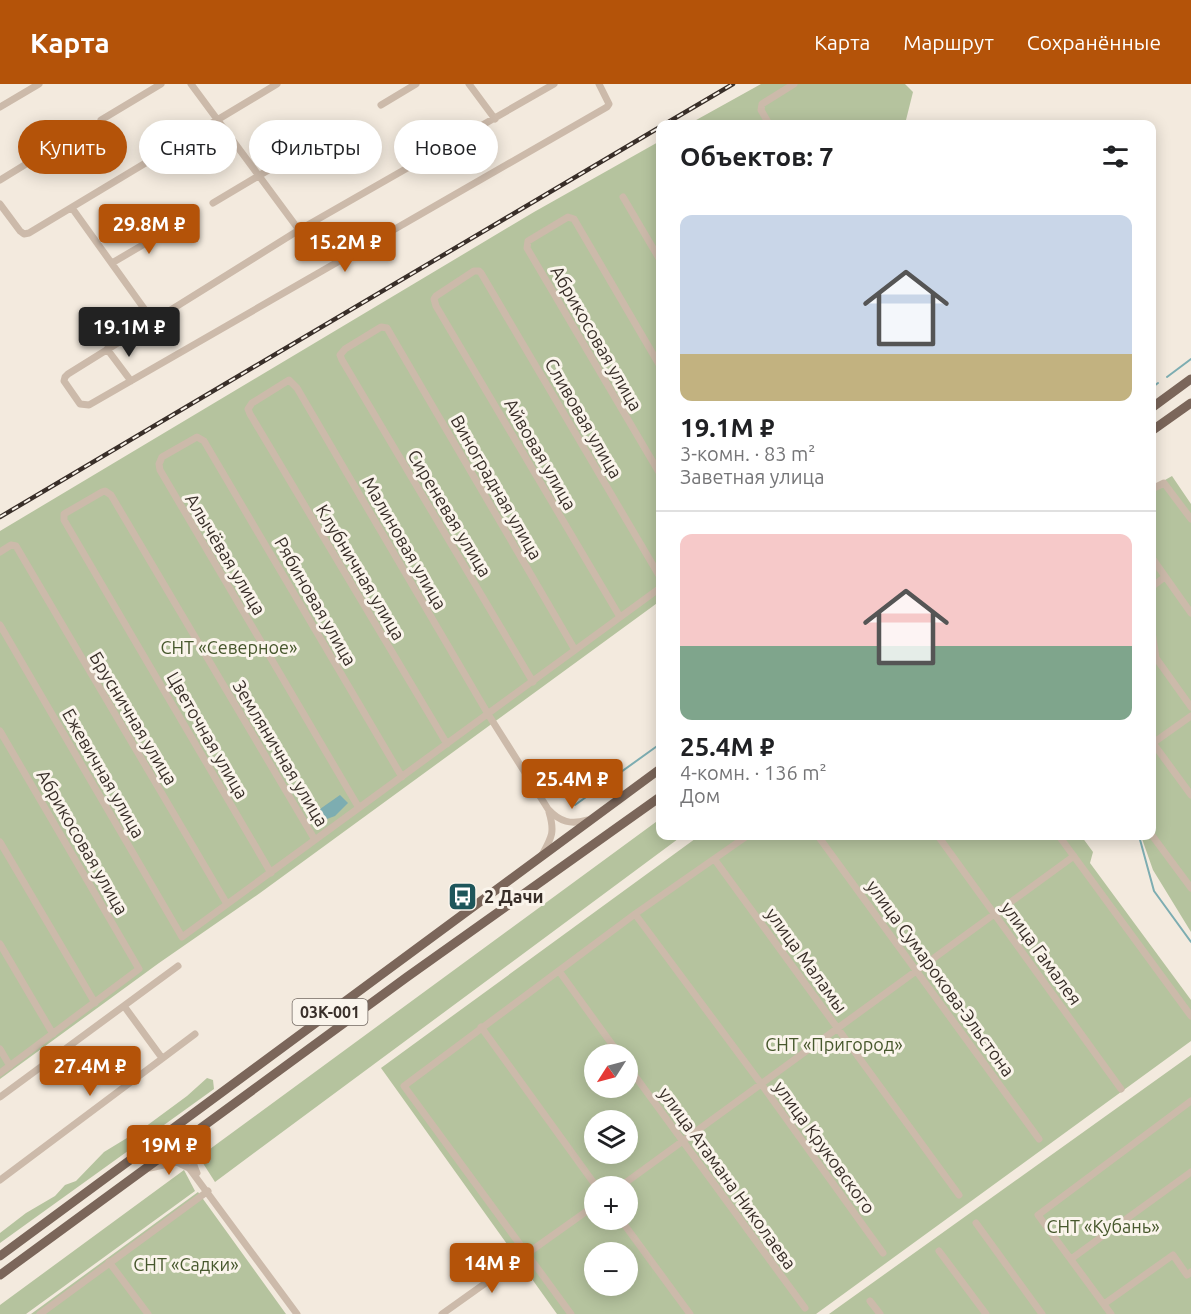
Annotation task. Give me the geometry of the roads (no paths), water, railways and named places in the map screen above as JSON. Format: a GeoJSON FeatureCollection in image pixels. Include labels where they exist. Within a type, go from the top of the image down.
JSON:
{"type":"FeatureCollection","features":[{"type":"Feature","properties":{"kind":"main road"},"geometry":{"type":"LineString","coordinates":[[1156,405],[1191,379]]}},
{"type":"Feature","properties":{"kind":"main road"},"geometry":{"type":"LineString","coordinates":[[1156,428],[1191,404]]}},
{"type":"Feature","properties":{"kind":"main road","name":"03К-001"},"geometry":{"type":"LineString","coordinates":[[0,1256],[656,772]]}},
{"type":"Feature","properties":{"kind":"main road","name":"03К-001"},"geometry":{"type":"LineString","coordinates":[[0,1275],[216,1116],[656,800]]}},
{"type":"Feature","properties":{"kind":"street"},"geometry":{"type":"LineString","coordinates":[[0,107],[39,84]]}},
{"type":"Feature","properties":{"kind":"street"},"geometry":{"type":"LineString","coordinates":[[101,120],[161,84]]}},
{"type":"Feature","properties":{"kind":"street"},"geometry":{"type":"LineString","coordinates":[[191,84],[299,230]]}},
{"type":"Feature","properties":{"kind":"street"},"geometry":{"type":"LineString","coordinates":[[0,204],[24,234],[29,233],[277,84]]}},
{"type":"Feature","properties":{"kind":"street"},"geometry":{"type":"LineString","coordinates":[[381,105],[416,84]]}},
{"type":"Feature","properties":{"kind":"street"},"geometry":{"type":"LineString","coordinates":[[469,84],[495,119]]}},
{"type":"Feature","properties":{"kind":"street"},"geometry":{"type":"LineString","coordinates":[[554,84],[299,230],[107,349],[64,377],[64,381],[80,404],[89,405],[606,107],[609,100],[599,84]]}},
{"type":"Feature","properties":{"kind":"street"},"geometry":{"type":"LineString","coordinates":[[767,120],[761,107],[762,104],[794,84]]}},
{"type":"Feature","properties":{"kind":"street"},"geometry":{"type":"LineString","coordinates":[[0,180],[18,169]]}},
{"type":"Feature","properties":{"kind":"street"},"geometry":{"type":"LineString","coordinates":[[213,203],[260,175]]}},
{"type":"Feature","properties":{"kind":"street"},"geometry":{"type":"LineString","coordinates":[[623,197],[656,253]]}},
{"type":"Feature","properties":{"kind":"street"},"geometry":{"type":"LineString","coordinates":[[72,208],[153,321]]}},
{"type":"Feature","properties":{"kind":"street","name":"Абрикосовая улица"},"geometry":{"type":"LineString","coordinates":[[656,359],[572,217],[568,217],[526,244],[656,467]]}},
{"type":"Feature","properties":{"kind":"street"},"geometry":{"type":"LineString","coordinates":[[112,263],[174,226]]}},
{"type":"Feature","properties":{"kind":"street","name":"Айвовая улица"},"geometry":{"type":"LineString","coordinates":[[481,273],[474,271],[435,296],[436,306],[620,618]]}},
{"type":"Feature","properties":{"kind":"street","name":"Сливовая улица"},"geometry":{"type":"LineString","coordinates":[[481,273],[656,570]]}},
{"type":"Feature","properties":{"kind":"street","name":"Сиреневая улица"},"geometry":{"type":"LineString","coordinates":[[393,339],[387,328],[381,327],[345,349],[340,355],[533,681]]}},
{"type":"Feature","properties":{"kind":"street","name":"Виноградная улица"},"geometry":{"type":"LineString","coordinates":[[393,339],[575,650]]}},
{"type":"Feature","properties":{"kind":"street"},"geometry":{"type":"LineString","coordinates":[[107,349],[131,381]]}},
{"type":"Feature","properties":{"kind":"street","name":"Клубничная улица"},"geometry":{"type":"LineString","coordinates":[[297,388],[292,381],[286,381],[252,403],[248,409],[250,414],[447,744]]}},
{"type":"Feature","properties":{"kind":"street","name":"Малиновая улица"},"geometry":{"type":"LineString","coordinates":[[297,388],[488,714],[548,809]]}},
{"type":"Feature","properties":{"kind":"street","name":"Рябиновая улица"},"geometry":{"type":"LineString","coordinates":[[160,470],[159,464],[162,457],[197,437],[204,441],[402,777]]}},
{"type":"Feature","properties":{"kind":"street","name":"Алычёвая улица"},"geometry":{"type":"LineString","coordinates":[[160,470],[359,808]]}},
{"type":"Feature","properties":{"kind":"street"},"geometry":{"type":"LineString","coordinates":[[1156,487],[1164,483],[1191,519]]}},
{"type":"Feature","properties":{"kind":"street","name":"Цветочная улица"},"geometry":{"type":"LineString","coordinates":[[111,495],[105,491],[102,492],[64,514],[64,520],[271,873]]}},
{"type":"Feature","properties":{"kind":"street","name":"Земляничная улица"},"geometry":{"type":"LineString","coordinates":[[111,495],[315,840]]}},
{"type":"Feature","properties":{"kind":"street","name":"Брусничная улица"},"geometry":{"type":"LineString","coordinates":[[0,552],[11,545],[16,546],[227,904]]}},
{"type":"Feature","properties":{"kind":"street"},"geometry":{"type":"LineString","coordinates":[[1156,564],[1191,613]]}},
{"type":"Feature","properties":{"kind":"street"},"geometry":{"type":"LineString","coordinates":[[1156,584],[1165,577]]}},
{"type":"Feature","properties":{"kind":"street"},"geometry":{"type":"LineString","coordinates":[[227,904],[656,591]]}},
{"type":"Feature","properties":{"kind":"street","name":"Ежевичная улица"},"geometry":{"type":"LineString","coordinates":[[0,625],[182,937],[227,904]]}},
{"type":"Feature","properties":{"kind":"street"},"geometry":{"type":"LineString","coordinates":[[1156,658],[1191,707]]}},
{"type":"Feature","properties":{"kind":"street"},"geometry":{"type":"LineString","coordinates":[[1156,741],[1191,716]]}},
{"type":"Feature","properties":{"kind":"street","name":"Абрикосовая улица"},"geometry":{"type":"LineString","coordinates":[[0,731],[139,969],[95,1003]]}},
{"type":"Feature","properties":{"kind":"street"},"geometry":{"type":"LineString","coordinates":[[1156,747],[1191,795]]}},
{"type":"Feature","properties":{"kind":"street"},"geometry":{"type":"LineString","coordinates":[[548,809],[556,818],[566,822],[578,823],[593,819]]}},
{"type":"Feature","properties":{"kind":"street"},"geometry":{"type":"LineString","coordinates":[[542,857],[552,837],[553,827],[548,809]]}},
{"type":"Feature","properties":{"kind":"street"},"geometry":{"type":"LineString","coordinates":[[571,1314],[404,1086],[635,914],[742,840]]}},
{"type":"Feature","properties":{"kind":"street","name":"улица Сумарокова-Эльстона"},"geometry":{"type":"LineString","coordinates":[[821,840],[1039,1139]]}},
{"type":"Feature","properties":{"kind":"street","name":"улица Гамалея"},"geometry":{"type":"LineString","coordinates":[[941,840],[1121,1089]]}},
{"type":"Feature","properties":{"kind":"street"},"geometry":{"type":"LineString","coordinates":[[1062,840],[1191,1016]]}},
{"type":"Feature","properties":{"kind":"street"},"geometry":{"type":"LineString","coordinates":[[1155,840],[1191,888]]}},
{"type":"Feature","properties":{"kind":"street"},"geometry":{"type":"LineString","coordinates":[[0,842],[95,1003],[0,1073]]}},
{"type":"Feature","properties":{"kind":"street"},"geometry":{"type":"LineString","coordinates":[[635,1176],[1074,856]]}},
{"type":"Feature","properties":{"kind":"street","name":"улица Маламы"},"geometry":{"type":"LineString","coordinates":[[715,860],[959,1194]]}},
{"type":"Feature","properties":{"kind":"street","name":"улица Круковского"},"geometry":{"type":"LineString","coordinates":[[635,914],[883,1253]]}},
{"type":"Feature","properties":{"kind":"street"},"geometry":{"type":"LineString","coordinates":[[0,944],[53,1034]]}},
{"type":"Feature","properties":{"kind":"street"},"geometry":{"type":"LineString","coordinates":[[0,1097],[178,966]]}},
{"type":"Feature","properties":{"kind":"street"},"geometry":{"type":"LineString","coordinates":[[559,971],[612,1044]]}},
{"type":"Feature","properties":{"kind":"street"},"geometry":{"type":"LineString","coordinates":[[124,1005],[162,1058]]}},
{"type":"Feature","properties":{"kind":"street"},"geometry":{"type":"LineString","coordinates":[[481,1027],[589,1176]]}},
{"type":"Feature","properties":{"kind":"street"},"geometry":{"type":"LineString","coordinates":[[0,1180],[195,1034]]}},
{"type":"Feature","properties":{"kind":"street"},"geometry":{"type":"LineString","coordinates":[[0,1049],[10,1066]]}},
{"type":"Feature","properties":{"kind":"street","name":"улица Атамана Николаева"},"geometry":{"type":"LineString","coordinates":[[638,1080],[805,1308]]}},
{"type":"Feature","properties":{"kind":"street"},"geometry":{"type":"LineString","coordinates":[[1112,1314],[1038,1215],[1191,1101]]}},
{"type":"Feature","properties":{"kind":"street"},"geometry":{"type":"LineString","coordinates":[[200,1181],[193,1165],[191,1150],[194,1142],[216,1116]]}},
{"type":"Feature","properties":{"kind":"street"},"geometry":{"type":"LineString","coordinates":[[139,1172],[177,1162],[189,1168],[297,1314]]}},
{"type":"Feature","properties":{"kind":"street"},"geometry":{"type":"LineString","coordinates":[[1071,1259],[1191,1172]]}},
{"type":"Feature","properties":{"kind":"street"},"geometry":{"type":"LineString","coordinates":[[40,1314],[208,1191]]}},
{"type":"Feature","properties":{"kind":"street"},"geometry":{"type":"LineString","coordinates":[[442,1314],[584,1213]]}},
{"type":"Feature","properties":{"kind":"street"},"geometry":{"type":"LineString","coordinates":[[976,1223],[1042,1314]]}},
{"type":"Feature","properties":{"kind":"street"},"geometry":{"type":"LineString","coordinates":[[628,1230],[690,1314]]}},
{"type":"Feature","properties":{"kind":"street"},"geometry":{"type":"LineString","coordinates":[[939,1251],[986,1314]]}},
{"type":"Feature","properties":{"kind":"street"},"geometry":{"type":"LineString","coordinates":[[1104,1304],[1173,1255],[1187,1275],[1191,1272]]}},
{"type":"Feature","properties":{"kind":"street"},"geometry":{"type":"LineString","coordinates":[[109,1262],[148,1314]]}},
{"type":"Feature","properties":{"kind":"street"},"geometry":{"type":"LineString","coordinates":[[870,1300],[880,1314]]}},
{"type":"Feature","properties":{"kind":"water"},"geometry":{"type":"Polygon","coordinates":[[[340,795],[348,803],[335,816],[316,823],[310,816],[340,795]]]}},
{"type":"Feature","properties":{"kind":"waterway"},"geometry":{"type":"LineString","coordinates":[[1167,377],[1191,359]]}},
{"type":"Feature","properties":{"kind":"waterway"},"geometry":{"type":"LineString","coordinates":[[575,805],[656,747]]}},
{"type":"Feature","properties":{"kind":"waterway"},"geometry":{"type":"LineString","coordinates":[[1140,840],[1154,891],[1191,942]]}},
{"type":"Feature","properties":{"kind":"railway"},"geometry":{"type":"LineString","coordinates":[[672,120],[733,84]]}},
{"type":"Feature","properties":{"kind":"railway"},"geometry":{"type":"LineString","coordinates":[[0,517],[656,129]]}},
{"type":"Feature","properties":{"kind":"place","name":"2 Дачи"},"geometry":{"type":"Point","coordinates":[463,896]}},
{"type":"Feature","properties":{"kind":"park label","name":"СНТ «Северное»"},"geometry":{"type":"Point","coordinates":[229,647]}},
{"type":"Feature","properties":{"kind":"park label","name":"СНТ «Пригород»"},"geometry":{"type":"Point","coordinates":[834,1044]}},
{"type":"Feature","properties":{"kind":"park label","name":"СНТ «Кубань»"},"geometry":{"type":"Point","coordinates":[1103,1226]}},
{"type":"Feature","properties":{"kind":"park label","name":"СНТ «Садки»"},"geometry":{"type":"Point","coordinates":[186,1264]}}]}
